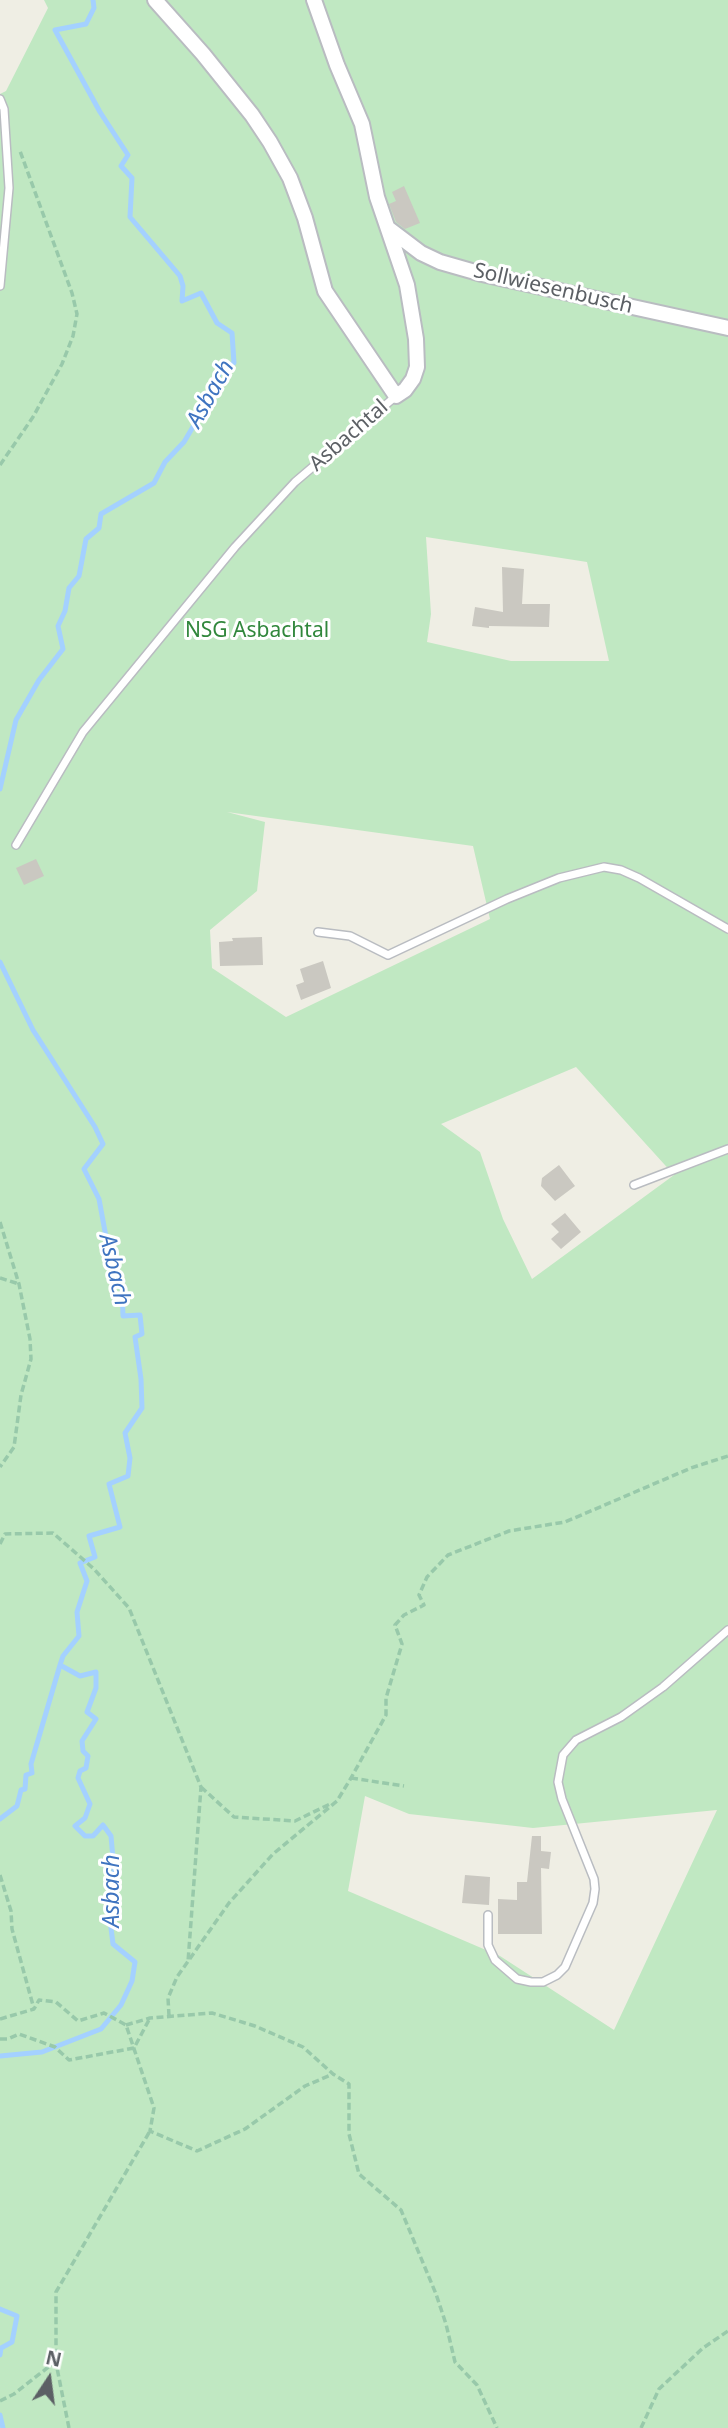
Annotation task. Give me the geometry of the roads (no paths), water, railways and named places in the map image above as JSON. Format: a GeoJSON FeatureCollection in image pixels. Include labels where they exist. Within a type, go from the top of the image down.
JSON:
{"type":"FeatureCollection","features":[{"type":"Feature","properties":{"kind":"street","name":"Asbachtal"},"geometry":{"type":"LineString","coordinates":[[155,0],[203,54],[270,142],[290,178],[305,218],[325,291],[396,396]]}},
{"type":"Feature","properties":{"kind":"street"},"geometry":{"type":"LineString","coordinates":[[314,0],[337,65],[359,115],[377,197],[407,285],[416,339],[417,367],[413,379],[405,390],[396,396]]}},
{"type":"Feature","properties":{"kind":"street","name":"Sollwiesenbusch"},"geometry":{"type":"LineString","coordinates":[[388,228],[421,253],[451,265],[728,328]]}},
{"type":"Feature","properties":{"kind":"lane"},"geometry":{"type":"LineString","coordinates":[[0,99],[4,110],[9,188],[0,286]]}},
{"type":"Feature","properties":{"kind":"lane","name":"Asbachtal"},"geometry":{"type":"LineString","coordinates":[[16,845],[83,732],[234,547],[295,482],[396,396]]}},
{"type":"Feature","properties":{"kind":"lane"},"geometry":{"type":"LineString","coordinates":[[318,932],[350,936],[388,955],[507,899],[559,878],[604,867],[621,870],[639,878],[728,929]]}},
{"type":"Feature","properties":{"kind":"lane"},"geometry":{"type":"LineString","coordinates":[[634,1185],[728,1149]]}},
{"type":"Feature","properties":{"kind":"lane"},"geometry":{"type":"LineString","coordinates":[[488,1915],[488,1945],[495,1960],[517,1979],[543,1982],[557,1975],[565,1967],[593,1903],[596,1889],[562,1799],[558,1782],[563,1755],[576,1740],[621,1717],[663,1687],[728,1630]]}},
{"type":"Feature","properties":{"kind":"waterway","name":"Asbach"},"geometry":{"type":"LineString","coordinates":[[0,789],[16,720],[39,680],[63,649],[58,626],[65,611],[69,588],[79,576],[86,539],[99,528],[101,514],[154,483],[165,462],[184,442],[210,398],[221,369],[234,363],[232,333],[217,323],[201,293],[182,301],[183,286],[180,276],[130,217],[132,178],[121,166],[128,155],[100,112],[55,30],[86,24],[94,8],[93,0]]}},
{"type":"Feature","properties":{"kind":"waterway","name":"Asbach"},"geometry":{"type":"LineString","coordinates":[[0,962],[33,1030],[103,1144],[84,1169],[99,1199],[111,1264],[122,1286],[123,1316],[140,1315],[142,1334],[135,1337],[142,1408],[125,1433],[130,1458],[128,1476],[109,1484],[120,1527],[89,1536],[95,1557],[80,1563],[87,1581],[77,1612],[79,1636],[63,1656],[60,1665],[80,1676],[96,1672],[96,1688],[87,1712],[96,1719],[82,1741],[83,1751],[88,1756],[86,1768],[80,1771],[78,1778],[90,1804],[85,1818],[75,1826],[85,1836],[93,1836],[103,1825],[111,1836],[114,1870],[109,1912],[113,1944],[135,1962],[132,1981],[121,2005],[101,2029],[42,2052],[0,2056]]}},
{"type":"Feature","properties":{"kind":"waterway"},"geometry":{"type":"LineString","coordinates":[[0,1819],[17,1806],[21,1790],[25,1789],[26,1775],[32,1773],[31,1764],[60,1665]]}},
{"type":"Feature","properties":{"kind":"waterway","name":"Asbach"},"geometry":{"type":"LineString","coordinates":[[0,2309],[17,2316],[12,2342],[1,2348],[0,2355]]}},
{"type":"Feature","properties":{"kind":"waterway","name":"Asbach"},"geometry":{"type":"LineString","coordinates":[[0,2415],[3,2428]]}},
{"type":"Feature","properties":{"kind":"park label","name":"NSG Asbachtal"},"geometry":{"type":"Point","coordinates":[257,631]}}]}
